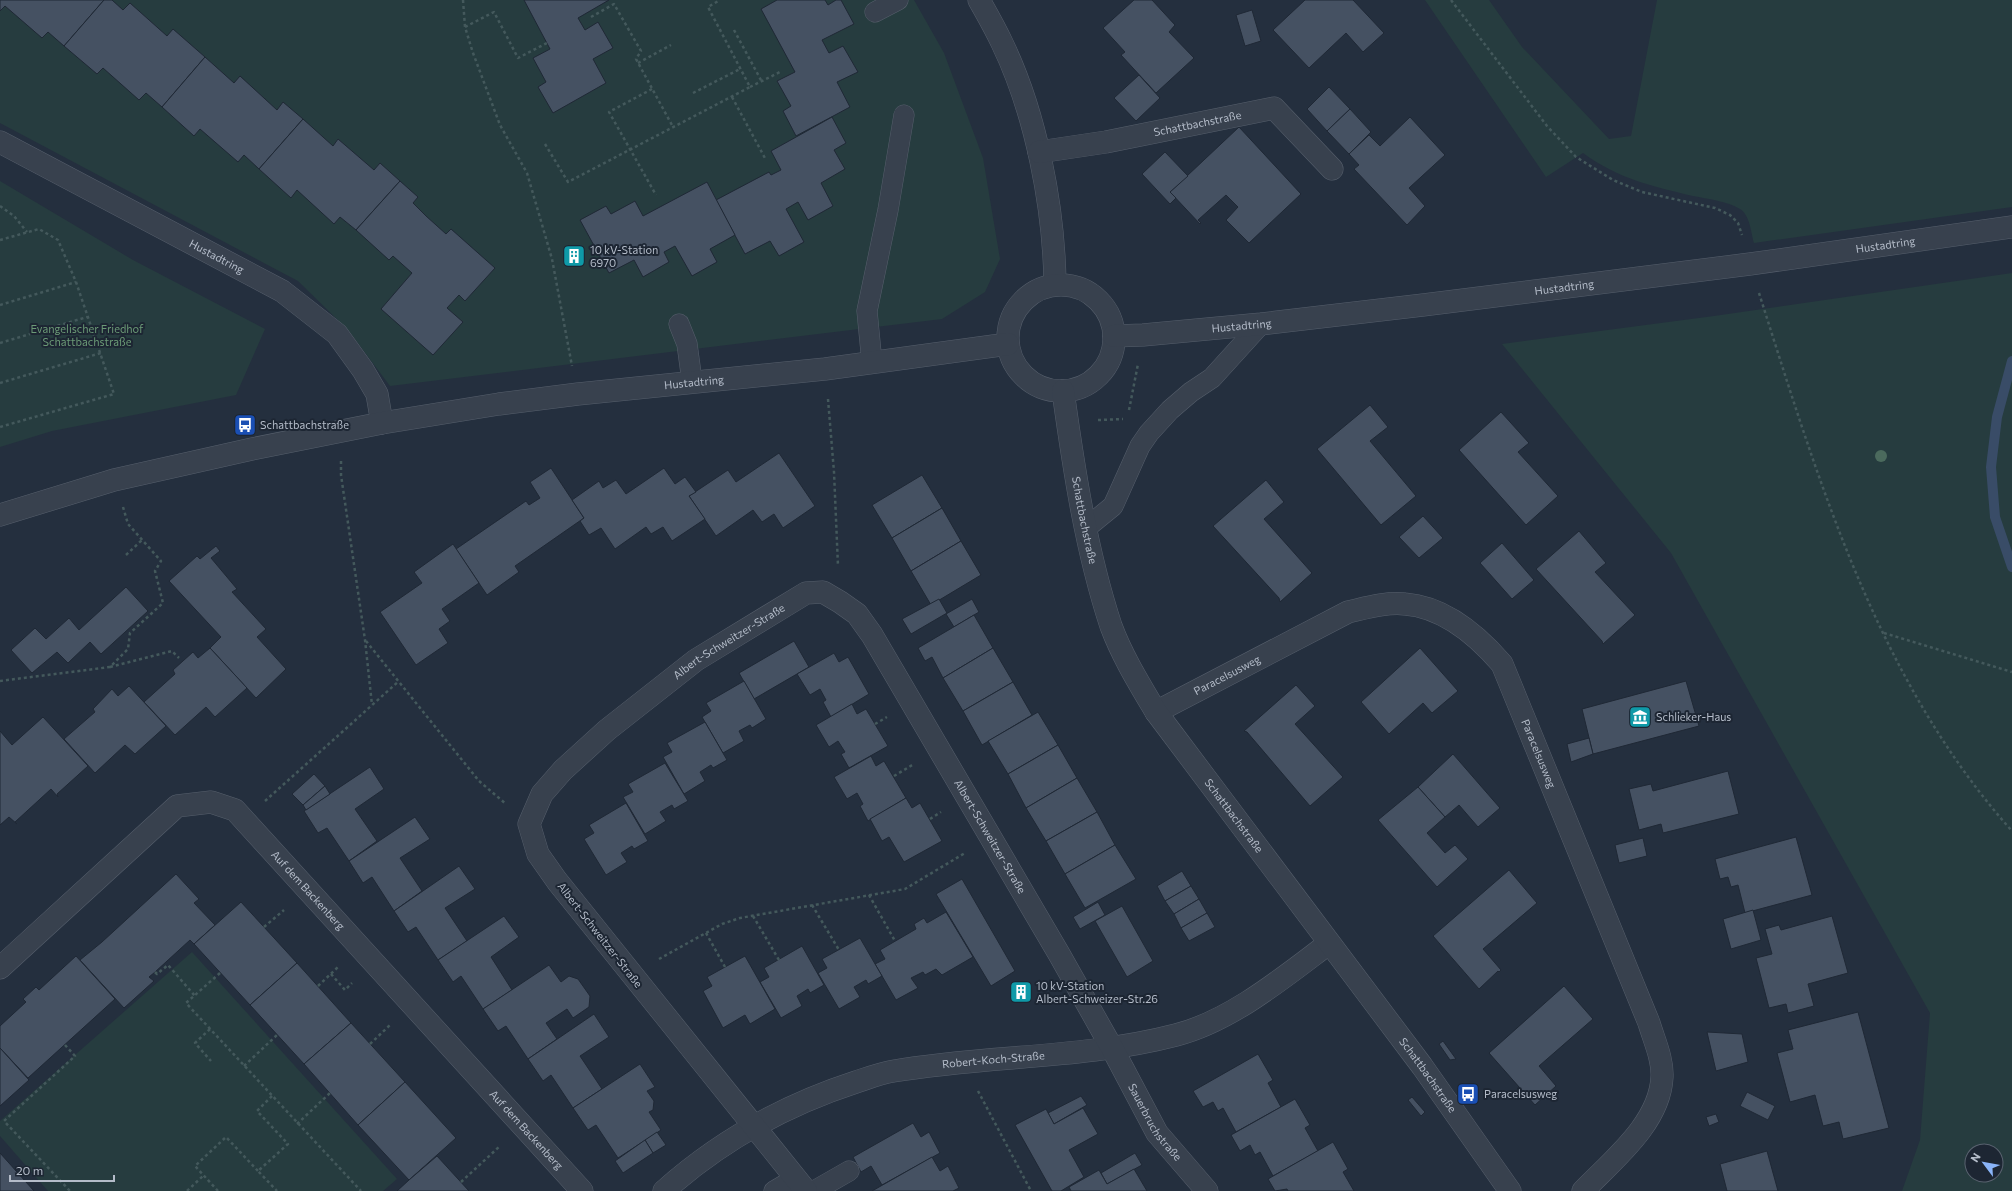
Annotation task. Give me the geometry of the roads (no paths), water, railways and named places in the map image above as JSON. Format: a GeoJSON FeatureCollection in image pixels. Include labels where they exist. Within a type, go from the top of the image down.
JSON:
{"type":"FeatureCollection","features":[{"type":"Feature","properties":{"kind":"street"},"geometry":{"type":"LineString","coordinates":[[979,0],[1002,44],[1026,105],[1039,152],[1055,246],[1055,284]]}},
{"type":"Feature","properties":{"kind":"street","name":"Schattbachstraße"},"geometry":{"type":"LineString","coordinates":[[1039,152],[1106,142],[1274,108],[1332,169]]}},
{"type":"Feature","properties":{"kind":"street","name":"Hustadtring"},"geometry":{"type":"LineString","coordinates":[[0,142],[282,291],[337,334],[363,370],[377,394],[382,423]]}},
{"type":"Feature","properties":{"kind":"street","name":"Hustadtring"},"geometry":{"type":"LineString","coordinates":[[1114,336],[1143,335],[1261,324],[1750,264],[2012,227]]}},
{"type":"Feature","properties":{"kind":"street"},"geometry":{"type":"LineString","coordinates":[[1055,284],[1074,286],[1091,294],[1108,312],[1114,336],[1113,350],[1108,362],[1100,374],[1077,388],[1063,391],[1041,387],[1022,375],[1015,366],[1008,344],[1007,332],[1015,309],[1033,292],[1055,284]]}},
{"type":"Feature","properties":{"kind":"street","name":"Hustadtring"},"geometry":{"type":"LineString","coordinates":[[0,515],[114,480],[382,423],[491,405],[578,394],[692,381],[825,369],[1008,344]]}},
{"type":"Feature","properties":{"kind":"street","name":"Schattbachstraße"},"geometry":{"type":"LineString","coordinates":[[1063,391],[1075,478],[1091,555],[1112,627],[1133,673],[1156,712],[1328,944],[1422,1066],[1510,1191]]}},
{"type":"Feature","properties":{"kind":"street","name":"Albert-Schweitzer-Straße"},"geometry":{"type":"LineString","coordinates":[[753,1125],[631,974],[538,854],[529,824],[542,794],[563,770],[619,721],[696,660],[806,593],[824,592],[857,614],[872,635],[1112,1048]]}},
{"type":"Feature","properties":{"kind":"street","name":"Paracelsusweg"},"geometry":{"type":"LineString","coordinates":[[1156,712],[1348,612],[1377,605],[1405,604],[1427,609],[1460,626],[1475,636],[1489,649],[1502,664],[1646,1016],[1658,1051],[1662,1077],[1653,1114],[1638,1134],[1583,1191]]}},
{"type":"Feature","properties":{"kind":"street","name":"Auf dem Backenberg"},"geometry":{"type":"LineString","coordinates":[[0,968],[177,806],[211,802],[235,810],[582,1191]]}},
{"type":"Feature","properties":{"kind":"street","name":"Robert-Koch-Straße"},"geometry":{"type":"LineString","coordinates":[[664,1191],[691,1167],[753,1125],[824,1092],[892,1071],[967,1061],[1112,1048],[1177,1035],[1211,1022],[1239,1006],[1280,980],[1328,944]]}},
{"type":"Feature","properties":{"kind":"street","name":"Sauerbruchstraße"},"geometry":{"type":"LineString","coordinates":[[1112,1048],[1157,1134],[1207,1191]]}},
{"type":"Feature","properties":{"kind":"street"},"geometry":{"type":"LineString","coordinates":[[753,1125],[801,1185]]}},
{"type":"Feature","properties":{"kind":"lane"},"geometry":{"type":"LineString","coordinates":[[876,12],[898,0]]}},
{"type":"Feature","properties":{"kind":"lane"},"geometry":{"type":"LineString","coordinates":[[872,363],[867,311],[888,210],[904,115]]}},
{"type":"Feature","properties":{"kind":"lane"},"geometry":{"type":"LineString","coordinates":[[679,324],[687,344],[692,381]]}},
{"type":"Feature","properties":{"kind":"lane"},"geometry":{"type":"LineString","coordinates":[[1086,528],[1113,506],[1140,446],[1150,433],[1170,410],[1212,378],[1261,324]]}},
{"type":"Feature","properties":{"kind":"lane"},"geometry":{"type":"LineString","coordinates":[[814,1191],[849,1171]]}},
{"type":"Feature","properties":{"kind":"lane"},"geometry":{"type":"LineString","coordinates":[[774,1191],[801,1185]]}},
{"type":"Feature","properties":{"kind":"waterway"},"geometry":{"type":"LineString","coordinates":[[2012,361],[1997,417],[1991,467],[1995,517],[2012,567]]}},
{"type":"Feature","properties":{"kind":"place","name":"10 kV-Station 6970"},"geometry":{"type":"Point","coordinates":[574,256]}},
{"type":"Feature","properties":{"kind":"place","name":"Schattbachstraße"},"geometry":{"type":"Point","coordinates":[245,425]}},
{"type":"Feature","properties":{"kind":"place","name":"Schlieker-Haus"},"geometry":{"type":"Point","coordinates":[1640,717]}},
{"type":"Feature","properties":{"kind":"place","name":"10 kV-Station Albert-Schweizer-Str.26"},"geometry":{"type":"Point","coordinates":[1021,992]}},
{"type":"Feature","properties":{"kind":"place","name":"Paracelsusweg"},"geometry":{"type":"Point","coordinates":[1468,1094]}},
{"type":"Feature","properties":{"kind":"park label","name":"Evangelischer Friedhof Schattbachstraße"},"geometry":{"type":"Point","coordinates":[87,335]}}]}
